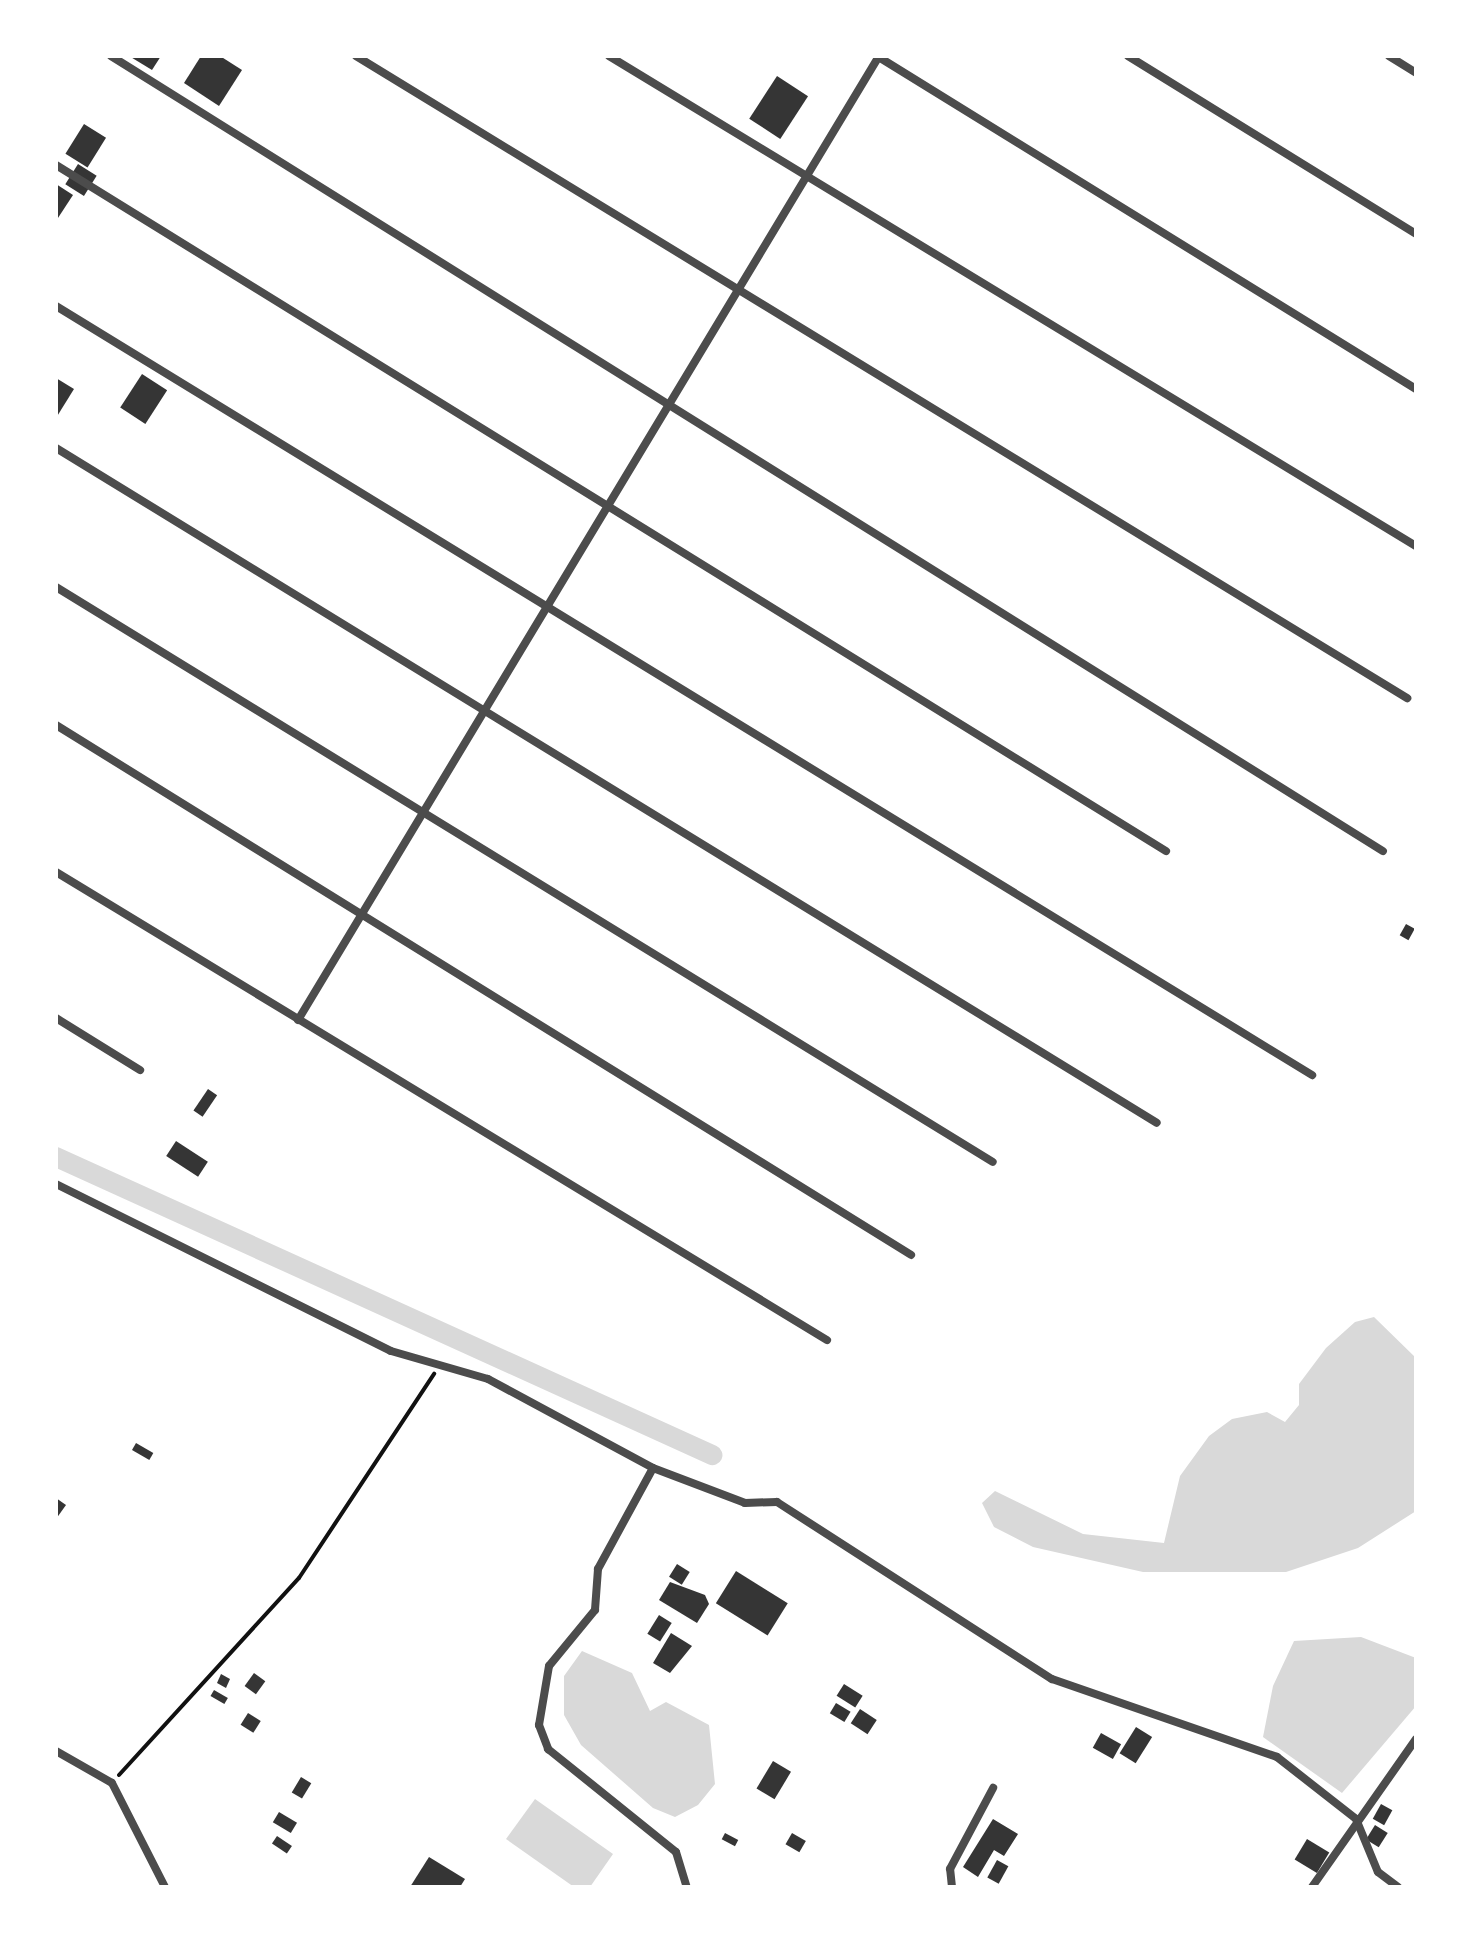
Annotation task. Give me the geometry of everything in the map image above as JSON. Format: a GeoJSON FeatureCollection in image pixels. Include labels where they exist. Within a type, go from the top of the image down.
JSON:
{"type":"FeatureCollection","features":[{"type":"Feature","properties":{"kind":"street"},"geometry":{"type":"LineString","coordinates":[[111,56],[1383,851]]}},
{"type":"Feature","properties":{"kind":"street"},"geometry":{"type":"LineString","coordinates":[[356,56],[1407,698]]}},
{"type":"Feature","properties":{"kind":"street"},"geometry":{"type":"LineString","coordinates":[[609,56],[1416,546]]}},
{"type":"Feature","properties":{"kind":"street"},"geometry":{"type":"LineString","coordinates":[[298,1020],[878,56],[1416,389]]}},
{"type":"Feature","properties":{"kind":"street"},"geometry":{"type":"LineString","coordinates":[[1128,56],[1416,234]]}},
{"type":"Feature","properties":{"kind":"street"},"geometry":{"type":"LineString","coordinates":[[1389,56],[1416,73]]}},
{"type":"Feature","properties":{"kind":"street"},"geometry":{"type":"LineString","coordinates":[[56,165],[1166,851]]}},
{"type":"Feature","properties":{"kind":"street"},"geometry":{"type":"LineString","coordinates":[[56,306],[546,609],[1312,1075]]}},
{"type":"Feature","properties":{"kind":"street"},"geometry":{"type":"LineString","coordinates":[[56,448],[483,713],[1157,1123]]}},
{"type":"Feature","properties":{"kind":"street"},"geometry":{"type":"LineString","coordinates":[[56,587],[993,1162]]}},
{"type":"Feature","properties":{"kind":"street"},"geometry":{"type":"LineString","coordinates":[[56,725],[911,1255]]}},
{"type":"Feature","properties":{"kind":"street"},"geometry":{"type":"LineString","coordinates":[[56,872],[827,1340]]}},
{"type":"Feature","properties":{"kind":"street"},"geometry":{"type":"LineString","coordinates":[[56,1018],[140,1070]]}},
{"type":"Feature","properties":{"kind":"street"},"geometry":{"type":"LineString","coordinates":[[56,1184],[173,1248],[437,1369],[488,1379],[653,1468],[745,1503],[777,1502],[1052,1679],[1277,1757],[1356,1819],[1378,1872],[1398,1887]]}},
{"type":"Feature","properties":{"kind":"street"},"geometry":{"type":"LineString","coordinates":[[653,1468],[598,1569],[595,1610],[549,1666],[539,1725],[548,1749],[676,1852],[687,1887]]}},
{"type":"Feature","properties":{"kind":"street"},"geometry":{"type":"LineString","coordinates":[[1312,1887],[1356,1819],[1416,1739]]}},
{"type":"Feature","properties":{"kind":"street"},"geometry":{"type":"LineString","coordinates":[[56,1751],[112,1783],[165,1887]]}},
{"type":"Feature","properties":{"kind":"street"},"geometry":{"type":"LineString","coordinates":[[952,1887],[950,1869],[993,1788]]}},
{"type":"Feature","properties":{"kind":"path"},"geometry":{"type":"LineString","coordinates":[[112,1783],[299,1578],[437,1369]]}},
{"type":"Feature","properties":{"kind":"shaded area"},"geometry":{"type":"Polygon","coordinates":[[[1374,1317],[1416,1358],[1416,1511],[1358,1548],[1286,1572],[1143,1572],[1033,1547],[994,1527],[982,1503],[995,1491],[1083,1534],[1164,1543],[1180,1476],[1209,1436],[1232,1419],[1267,1412],[1285,1422],[1299,1405],[1299,1384],[1326,1348],[1355,1322],[1374,1317]]]}},
{"type":"Feature","properties":{"kind":"shaded area"},"geometry":{"type":"Polygon","coordinates":[[[1361,1637],[1416,1658],[1416,1706],[1342,1793],[1263,1737],[1273,1686],[1294,1641],[1361,1637]]]}},
{"type":"Feature","properties":{"kind":"shaded area"},"geometry":{"type":"Polygon","coordinates":[[[582,1651],[632,1673],[650,1711],[666,1702],[709,1725],[715,1784],[698,1805],[675,1817],[653,1808],[581,1745],[564,1715],[564,1676],[582,1651]]]}},
{"type":"Feature","properties":{"kind":"shaded area"},"geometry":{"type":"Polygon","coordinates":[[[535,1799],[613,1854],[590,1887],[574,1887],[506,1839],[535,1799]]]}},
{"type":"Feature","properties":{"kind":"building"},"geometry":{"type":"Polygon","coordinates":[[[129,56],[161,56],[152,70],[129,56]]]}},
{"type":"Feature","properties":{"kind":"building"},"geometry":{"type":"Polygon","coordinates":[[[201,56],[220,56],[242,70],[219,106],[184,83],[201,56]]]}},
{"type":"Feature","properties":{"kind":"building"},"geometry":{"type":"Polygon","coordinates":[[[777,76],[808,96],[780,139],[749,119],[777,76]]]}},
{"type":"Feature","properties":{"kind":"building"},"geometry":{"type":"Polygon","coordinates":[[[84,124],[106,138],[88,167],[65,154],[84,124]]]}},
{"type":"Feature","properties":{"kind":"building"},"geometry":{"type":"Polygon","coordinates":[[[78,164],[97,176],[84,196],[65,184],[78,164]]]}},
{"type":"Feature","properties":{"kind":"building"},"geometry":{"type":"Polygon","coordinates":[[[56,184],[73,195],[56,221],[56,184]]]}},
{"type":"Feature","properties":{"kind":"building"},"geometry":{"type":"Polygon","coordinates":[[[142,374],[167,390],[145,424],[120,408],[142,374]]]}},
{"type":"Feature","properties":{"kind":"building"},"geometry":{"type":"Polygon","coordinates":[[[56,378],[74,389],[56,418],[56,378]]]}},
{"type":"Feature","properties":{"kind":"building"},"geometry":{"type":"Polygon","coordinates":[[[1406,924],[1415,929],[1408,940],[1400,935],[1406,924]]]}},
{"type":"Feature","properties":{"kind":"building"},"geometry":{"type":"Polygon","coordinates":[[[208,1089],[217,1095],[203,1117],[193,1111],[208,1089]]]}},
{"type":"Feature","properties":{"kind":"building"},"geometry":{"type":"Polygon","coordinates":[[[176,1141],[208,1162],[198,1177],[166,1156],[176,1141]]]}},
{"type":"Feature","properties":{"kind":"building"},"geometry":{"type":"Polygon","coordinates":[[[136,1443],[153,1453],[149,1460],[132,1450],[136,1443]]]}},
{"type":"Feature","properties":{"kind":"building"},"geometry":{"type":"Polygon","coordinates":[[[56,1498],[66,1505],[56,1519],[56,1498]]]}},
{"type":"Feature","properties":{"kind":"building"},"geometry":{"type":"Polygon","coordinates":[[[677,1564],[690,1572],[682,1585],[669,1577],[677,1564]]]}},
{"type":"Feature","properties":{"kind":"building"},"geometry":{"type":"Polygon","coordinates":[[[736,1571],[788,1603],[768,1636],[716,1603],[736,1571]]]}},
{"type":"Feature","properties":{"kind":"building"},"geometry":{"type":"Polygon","coordinates":[[[670,1582],[705,1595],[709,1604],[697,1623],[659,1600],[670,1582]]]}},
{"type":"Feature","properties":{"kind":"building"},"geometry":{"type":"Polygon","coordinates":[[[659,1615],[672,1623],[660,1642],[647,1634],[659,1615]]]}},
{"type":"Feature","properties":{"kind":"building"},"geometry":{"type":"Polygon","coordinates":[[[671,1633],[692,1646],[670,1673],[653,1663],[671,1633]]]}},
{"type":"Feature","properties":{"kind":"building"},"geometry":{"type":"Polygon","coordinates":[[[254,1673],[265,1681],[256,1694],[245,1686],[254,1673]]]}},
{"type":"Feature","properties":{"kind":"building"},"geometry":{"type":"Polygon","coordinates":[[[221,1674],[230,1679],[226,1688],[217,1683],[221,1674]]]}},
{"type":"Feature","properties":{"kind":"building"},"geometry":{"type":"Polygon","coordinates":[[[844,1684],[863,1696],[855,1708],[837,1696],[844,1684]]]}},
{"type":"Feature","properties":{"kind":"building"},"geometry":{"type":"Polygon","coordinates":[[[214,1690],[228,1698],[224,1704],[210,1696],[214,1690]]]}},
{"type":"Feature","properties":{"kind":"building"},"geometry":{"type":"Polygon","coordinates":[[[836,1703],[851,1712],[844,1722],[830,1713],[836,1703]]]}},
{"type":"Feature","properties":{"kind":"building"},"geometry":{"type":"Polygon","coordinates":[[[860,1709],[877,1720],[868,1734],[851,1723],[860,1709]]]}},
{"type":"Feature","properties":{"kind":"building"},"geometry":{"type":"Polygon","coordinates":[[[248,1713],[261,1721],[253,1733],[241,1725],[248,1713]]]}},
{"type":"Feature","properties":{"kind":"building"},"geometry":{"type":"Polygon","coordinates":[[[1136,1727],[1152,1737],[1136,1763],[1120,1753],[1136,1727]]]}},
{"type":"Feature","properties":{"kind":"building"},"geometry":{"type":"Polygon","coordinates":[[[1101,1733],[1121,1744],[1113,1759],[1093,1748],[1101,1733]]]}},
{"type":"Feature","properties":{"kind":"building"},"geometry":{"type":"Polygon","coordinates":[[[773,1761],[791,1772],[775,1799],[757,1788],[773,1761]]]}},
{"type":"Feature","properties":{"kind":"building"},"geometry":{"type":"Polygon","coordinates":[[[301,1777],[311,1783],[302,1799],[292,1792],[301,1777]]]}},
{"type":"Feature","properties":{"kind":"building"},"geometry":{"type":"Polygon","coordinates":[[[1381,1804],[1392,1810],[1384,1825],[1373,1819],[1381,1804]]]}},
{"type":"Feature","properties":{"kind":"building"},"geometry":{"type":"Polygon","coordinates":[[[279,1812],[297,1823],[291,1833],[273,1822],[279,1812]]]}},
{"type":"Feature","properties":{"kind":"building"},"geometry":{"type":"Polygon","coordinates":[[[993,1819],[1018,1834],[1004,1856],[994,1850],[978,1877],[963,1867],[993,1819]]]}},
{"type":"Feature","properties":{"kind":"building"},"geometry":{"type":"Polygon","coordinates":[[[1375,1825],[1388,1833],[1379,1847],[1366,1839],[1375,1825]]]}},
{"type":"Feature","properties":{"kind":"building"},"geometry":{"type":"Polygon","coordinates":[[[725,1833],[738,1840],[735,1846],[722,1839],[725,1833]]]}},
{"type":"Feature","properties":{"kind":"building"},"geometry":{"type":"Polygon","coordinates":[[[792,1833],[806,1841],[799,1852],[786,1844],[792,1833]]]}},
{"type":"Feature","properties":{"kind":"building"},"geometry":{"type":"Polygon","coordinates":[[[277,1836],[292,1846],[287,1854],[272,1843],[277,1836]]]}},
{"type":"Feature","properties":{"kind":"building"},"geometry":{"type":"Polygon","coordinates":[[[1307,1839],[1329,1852],[1317,1873],[1295,1860],[1307,1839]]]}},
{"type":"Feature","properties":{"kind":"building"},"geometry":{"type":"Polygon","coordinates":[[[429,1857],[465,1879],[460,1887],[410,1887],[429,1857]]]}},
{"type":"Feature","properties":{"kind":"building"},"geometry":{"type":"Polygon","coordinates":[[[997,1860],[1008,1866],[999,1884],[987,1877],[997,1860]]]}},
{"type":"Feature","properties":{"kind":"waterway"},"geometry":{"type":"LineString","coordinates":[[56,1157],[712,1455]]}}]}
